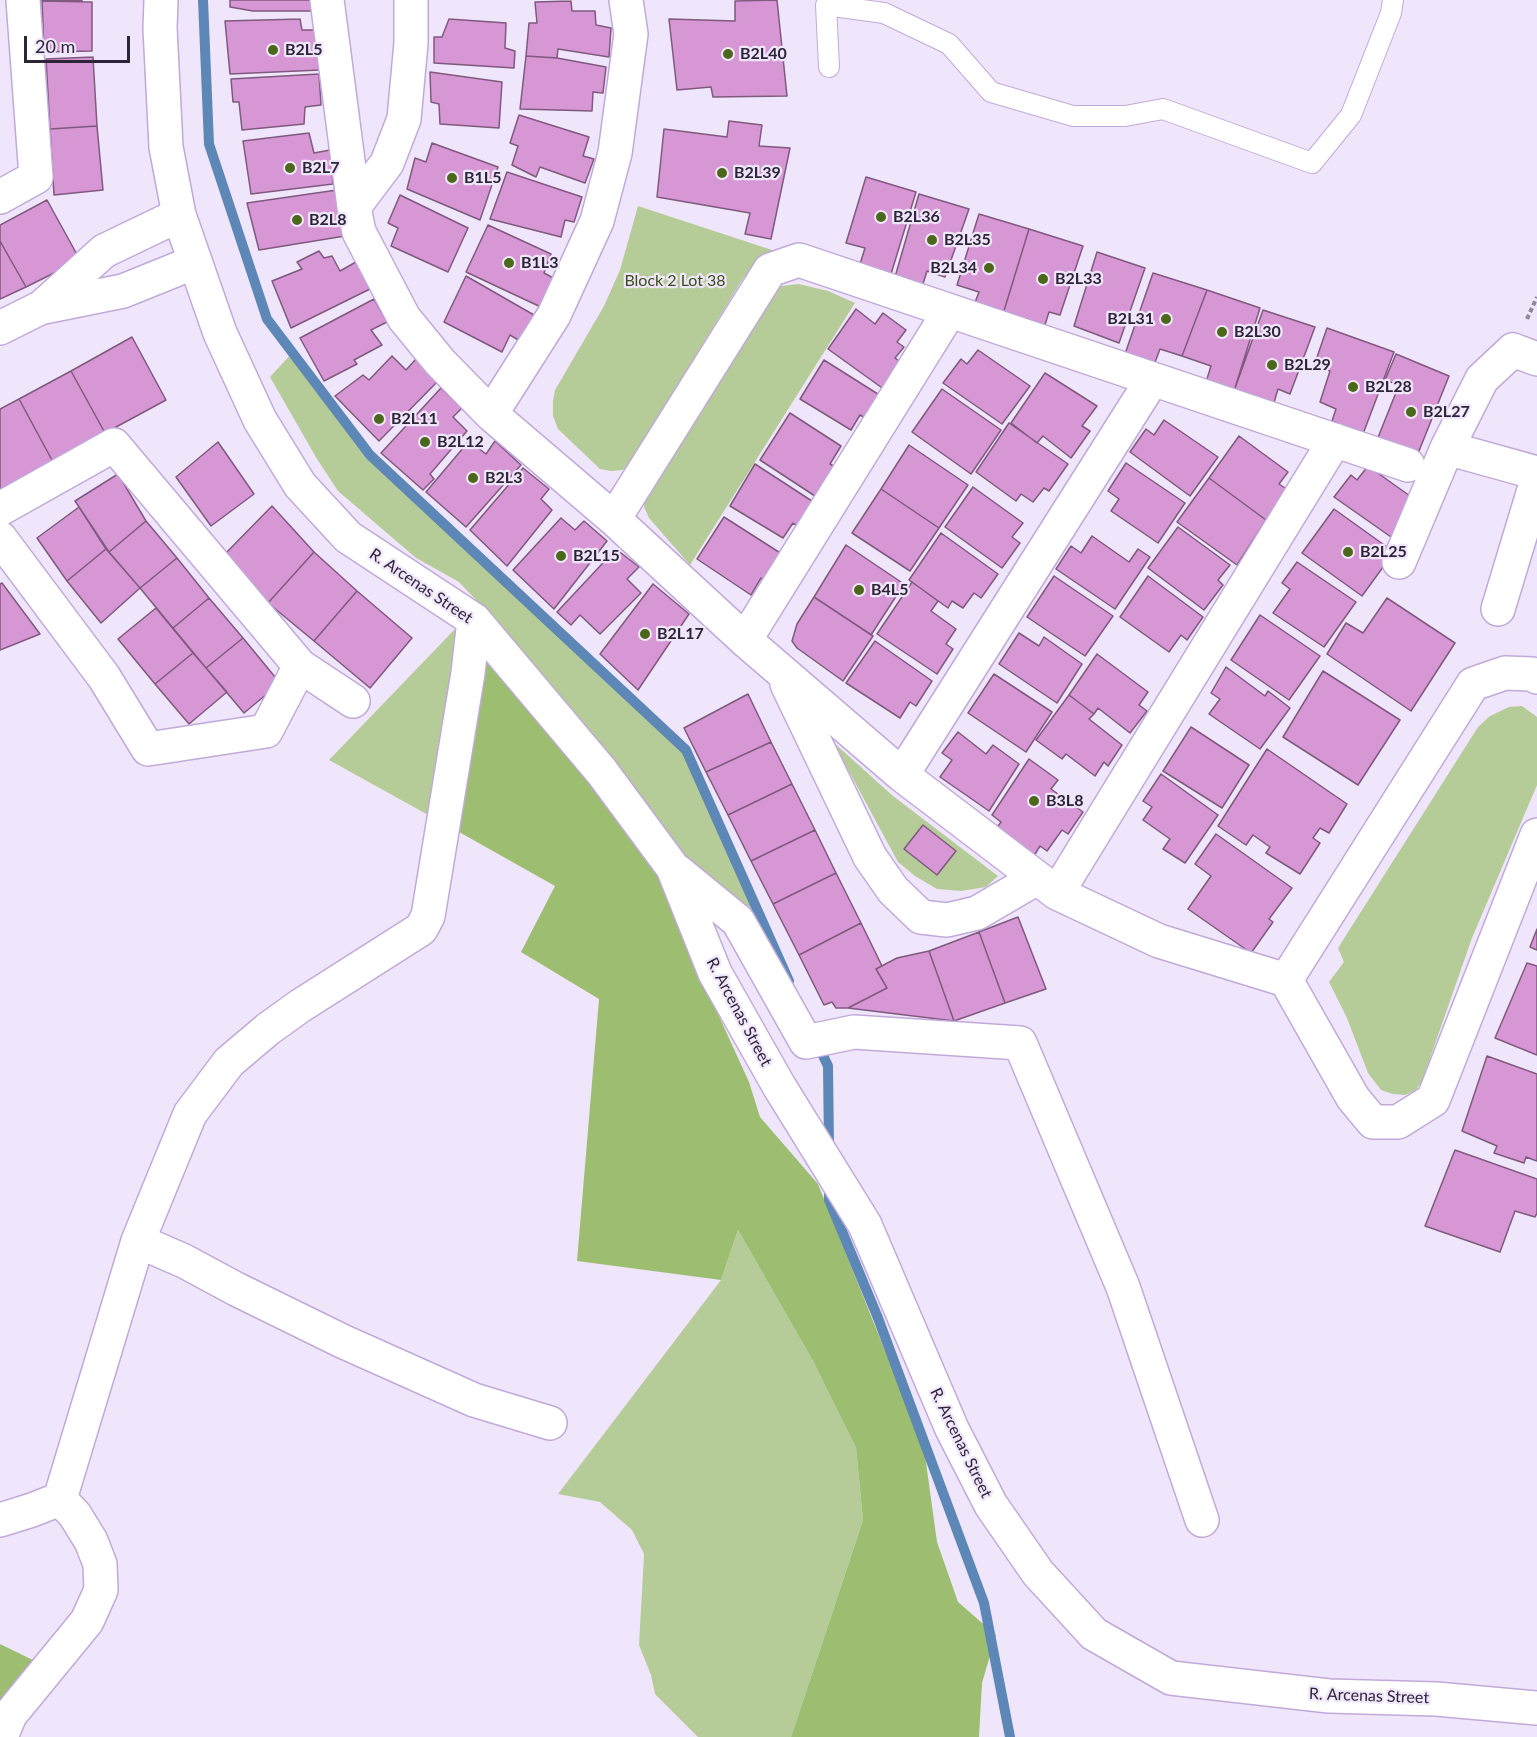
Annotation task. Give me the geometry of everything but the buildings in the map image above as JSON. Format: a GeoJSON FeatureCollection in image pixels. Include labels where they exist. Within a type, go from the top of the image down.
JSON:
{"type":"FeatureCollection","features":[{"type":"Feature","properties":{"kind":"street"},"geometry":{"type":"LineString","coordinates":[[0,197],[36,177],[13,50],[23,0]]}},
{"type":"Feature","properties":{"kind":"street","name":"R. Arcenas Street"},"geometry":{"type":"LineString","coordinates":[[161,0],[160,28],[166,147],[179,215],[220,333],[260,420],[300,485],[348,537],[474,620],[603,772],[673,868],[715,973],[779,1086],[865,1225],[952,1429],[991,1505],[1038,1573],[1094,1634],[1171,1678],[1329,1696],[1436,1699],[1537,1708]]}},
{"type":"Feature","properties":{"kind":"street"},"geometry":{"type":"LineString","coordinates":[[327,0],[359,232],[404,318],[440,362],[490,414],[614,519],[745,640],[902,775],[1047,886],[1159,941],[1286,980],[1353,1098],[1373,1122],[1398,1122],[1432,1100],[1537,835]]}},
{"type":"Feature","properties":{"kind":"street"},"geometry":{"type":"LineString","coordinates":[[354,207],[387,163],[404,119],[411,43],[411,0]]}},
{"type":"Feature","properties":{"kind":"street"},"geometry":{"type":"LineString","coordinates":[[490,414],[554,315],[597,221],[615,153],[631,34],[626,0]]}},
{"type":"Feature","properties":{"kind":"street"},"geometry":{"type":"LineString","coordinates":[[42,307],[104,251],[179,215]]}},
{"type":"Feature","properties":{"kind":"street"},"geometry":{"type":"LineString","coordinates":[[614,519],[770,270],[799,260],[1152,381],[1408,465]]}},
{"type":"Feature","properties":{"kind":"street"},"geometry":{"type":"LineString","coordinates":[[0,328],[42,307],[123,291],[195,262]]}},
{"type":"Feature","properties":{"kind":"street"},"geometry":{"type":"LineString","coordinates":[[745,640],[949,312]]}},
{"type":"Feature","properties":{"kind":"street"},"geometry":{"type":"LineString","coordinates":[[1399,562],[1447,448],[1482,380],[1513,350],[1537,358]]}},
{"type":"Feature","properties":{"kind":"street"},"geometry":{"type":"LineString","coordinates":[[902,775],[1152,381]]}},
{"type":"Feature","properties":{"kind":"street"},"geometry":{"type":"LineString","coordinates":[[782,671],[870,857],[893,890],[921,917],[946,920],[977,913],[1047,886],[1335,440]]}},
{"type":"Feature","properties":{"kind":"street"},"geometry":{"type":"LineString","coordinates":[[0,509],[114,445],[300,666],[352,701]]}},
{"type":"Feature","properties":{"kind":"street"},"geometry":{"type":"LineString","coordinates":[[1447,448],[1537,473]]}},
{"type":"Feature","properties":{"kind":"street"},"geometry":{"type":"LineString","coordinates":[[1498,609],[1537,480]]}},
{"type":"Feature","properties":{"kind":"street"},"geometry":{"type":"LineString","coordinates":[[0,538],[104,677],[148,749],[266,731],[300,666]]}},
{"type":"Feature","properties":{"kind":"street"},"geometry":{"type":"LineString","coordinates":[[60,1499],[138,1241],[190,1114],[230,1062],[293,1010],[421,929],[428,916],[468,673],[474,620]]}},
{"type":"Feature","properties":{"kind":"street"},"geometry":{"type":"LineString","coordinates":[[1286,980],[1473,684],[1505,673],[1532,674],[1537,677]]}},
{"type":"Feature","properties":{"kind":"street"},"geometry":{"type":"LineString","coordinates":[[673,868],[738,921],[806,1042],[854,1032],[1020,1043],[1123,1287],[1202,1520]]}},
{"type":"Feature","properties":{"kind":"street"},"geometry":{"type":"LineString","coordinates":[[138,1241],[183,1261],[342,1341],[465,1396],[550,1423]]}},
{"type":"Feature","properties":{"kind":"street"},"geometry":{"type":"LineString","coordinates":[[0,1520],[60,1499]]}},
{"type":"Feature","properties":{"kind":"street"},"geometry":{"type":"LineString","coordinates":[[0,1737],[10,1715],[87,1621],[101,1590],[100,1564],[91,1541],[75,1515],[60,1499]]}},
{"type":"Feature","properties":{"kind":"lane"},"geometry":{"type":"LineString","coordinates":[[830,67],[826,4],[884,13],[949,44],[991,92],[1073,116],[1125,116],[1163,109],[1312,163],[1350,115],[1391,13],[1393,0]]}},
{"type":"Feature","properties":{"kind":"green space","name":"Block 2 Lot 38"},"geometry":{"type":"Polygon","coordinates":[[[638,206],[775,251],[758,261],[742,280],[631,461],[623,470],[611,471],[600,469],[558,429],[553,416],[553,401],[555,390],[604,306],[620,270],[638,206]]]}},
{"type":"Feature","properties":{"kind":"green space"},"geometry":{"type":"Polygon","coordinates":[[[799,284],[828,291],[855,303],[690,565],[649,518],[644,507],[645,495],[770,295],[781,286],[799,284]]]}},
{"type":"Feature","properties":{"kind":"green space"},"geometry":{"type":"Polygon","coordinates":[[[292,353],[370,455],[686,750],[758,912],[688,869],[494,619],[459,582],[416,558],[338,491],[270,377],[292,353]]]}},
{"type":"Feature","properties":{"kind":"green space"},"geometry":{"type":"Polygon","coordinates":[[[456,628],[464,633],[430,816],[329,760],[456,628]]]}},
{"type":"Feature","properties":{"kind":"green space"},"geometry":{"type":"Polygon","coordinates":[[[487,663],[576,765],[662,875],[693,944],[712,1001],[749,1082],[760,1117],[818,1184],[924,1448],[937,1542],[958,1602],[996,1635],[982,1683],[979,1737],[791,1737],[863,1520],[856,1448],[813,1361],[738,1230],[721,1280],[577,1261],[599,999],[521,952],[555,886],[452,828],[487,663]]]}},
{"type":"Feature","properties":{"kind":"green space"},"geometry":{"type":"Polygon","coordinates":[[[1522,706],[1537,717],[1537,785],[1472,938],[1422,1081],[1416,1090],[1405,1095],[1381,1090],[1368,1073],[1347,1018],[1329,982],[1344,962],[1338,948],[1478,727],[1490,716],[1509,707],[1522,706]]]}},
{"type":"Feature","properties":{"kind":"green space"},"geometry":{"type":"Polygon","coordinates":[[[833,742],[893,796],[998,876],[986,887],[961,891],[937,889],[915,876],[898,862],[833,742]]]}},
{"type":"Feature","properties":{"kind":"green space"},"geometry":{"type":"Polygon","coordinates":[[[738,1230],[813,1361],[856,1448],[863,1520],[791,1737],[698,1737],[655,1694],[651,1675],[639,1645],[644,1554],[632,1530],[600,1502],[558,1494],[721,1280],[738,1230]]]}},
{"type":"Feature","properties":{"kind":"green space"},"geometry":{"type":"Polygon","coordinates":[[[0,1644],[41,1664],[0,1708],[0,1644]]]}},
{"type":"Feature","properties":{"kind":"waterway"},"geometry":{"type":"LineString","coordinates":[[203,0],[209,144],[267,319],[370,455],[686,750],[789,981]]}},
{"type":"Feature","properties":{"kind":"waterway"},"geometry":{"type":"LineString","coordinates":[[818,1045],[828,1066],[829,1147]]}},
{"type":"Feature","properties":{"kind":"waterway"},"geometry":{"type":"LineString","coordinates":[[829,1186],[829,1200],[878,1318],[984,1603],[1010,1737]]}},
{"type":"Feature","properties":{"kind":"place","name":"B2L5"},"geometry":{"type":"Point","coordinates":[273,50]}},
{"type":"Feature","properties":{"kind":"place","name":"B2L40"},"geometry":{"type":"Point","coordinates":[728,54]}},
{"type":"Feature","properties":{"kind":"place","name":"B2L7"},"geometry":{"type":"Point","coordinates":[290,168]}},
{"type":"Feature","properties":{"kind":"place","name":"B2L39"},"geometry":{"type":"Point","coordinates":[722,173]}},
{"type":"Feature","properties":{"kind":"place","name":"B1L5"},"geometry":{"type":"Point","coordinates":[452,178]}},
{"type":"Feature","properties":{"kind":"place","name":"B2L36"},"geometry":{"type":"Point","coordinates":[881,217]}},
{"type":"Feature","properties":{"kind":"place","name":"B2L8"},"geometry":{"type":"Point","coordinates":[297,220]}},
{"type":"Feature","properties":{"kind":"place","name":"B2L35"},"geometry":{"type":"Point","coordinates":[932,240]}},
{"type":"Feature","properties":{"kind":"place","name":"B1L3"},"geometry":{"type":"Point","coordinates":[509,263]}},
{"type":"Feature","properties":{"kind":"place","name":"B2L34"},"geometry":{"type":"Point","coordinates":[989,268]}},
{"type":"Feature","properties":{"kind":"place","name":"B2L33"},"geometry":{"type":"Point","coordinates":[1043,279]}},
{"type":"Feature","properties":{"kind":"place","name":"B2L31"},"geometry":{"type":"Point","coordinates":[1166,319]}},
{"type":"Feature","properties":{"kind":"place","name":"B2L30"},"geometry":{"type":"Point","coordinates":[1222,332]}},
{"type":"Feature","properties":{"kind":"place","name":"B2L29"},"geometry":{"type":"Point","coordinates":[1272,365]}},
{"type":"Feature","properties":{"kind":"place","name":"B2L28"},"geometry":{"type":"Point","coordinates":[1353,387]}},
{"type":"Feature","properties":{"kind":"place","name":"B2L27"},"geometry":{"type":"Point","coordinates":[1411,412]}},
{"type":"Feature","properties":{"kind":"place","name":"B2L11"},"geometry":{"type":"Point","coordinates":[379,419]}},
{"type":"Feature","properties":{"kind":"place","name":"B2L12"},"geometry":{"type":"Point","coordinates":[425,442]}},
{"type":"Feature","properties":{"kind":"place","name":"B2L3"},"geometry":{"type":"Point","coordinates":[473,478]}},
{"type":"Feature","properties":{"kind":"place","name":"B2L25"},"geometry":{"type":"Point","coordinates":[1348,552]}},
{"type":"Feature","properties":{"kind":"place","name":"B2L15"},"geometry":{"type":"Point","coordinates":[561,556]}},
{"type":"Feature","properties":{"kind":"place","name":"B4L5"},"geometry":{"type":"Point","coordinates":[859,590]}},
{"type":"Feature","properties":{"kind":"place","name":"B2L17"},"geometry":{"type":"Point","coordinates":[645,634]}},
{"type":"Feature","properties":{"kind":"place","name":"B3L8"},"geometry":{"type":"Point","coordinates":[1034,801]}}]}
